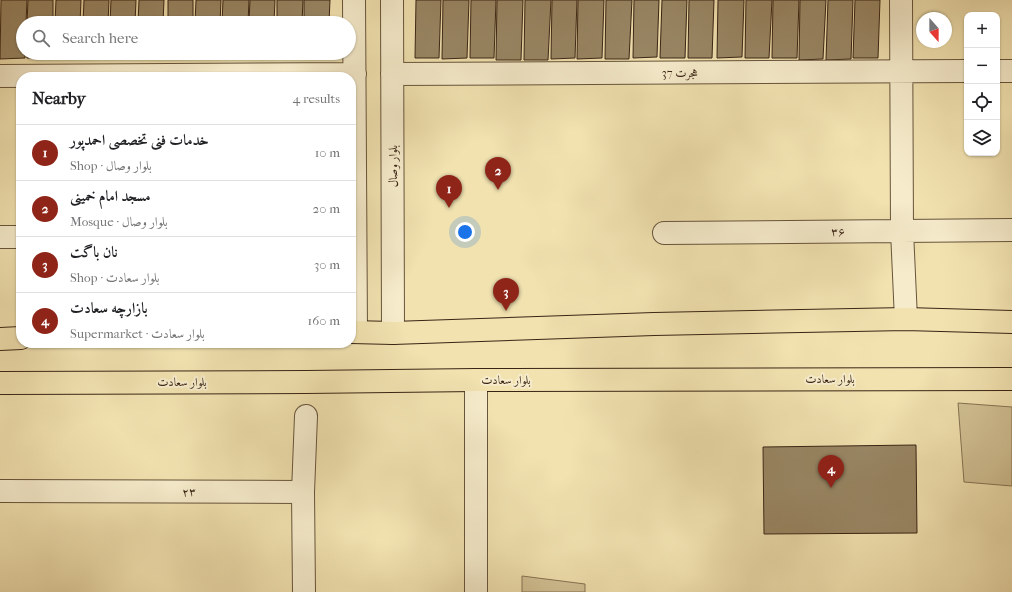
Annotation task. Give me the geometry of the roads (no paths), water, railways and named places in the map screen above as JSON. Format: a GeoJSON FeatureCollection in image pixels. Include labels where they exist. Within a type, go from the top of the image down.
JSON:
{"type":"FeatureCollection","features":[{"type":"Feature","properties":{"kind":"main road"},"geometry":{"type":"LineString","coordinates":[[356,332],[393,333],[906,319],[1012,322]]}},
{"type":"Feature","properties":{"kind":"main road"},"geometry":{"type":"LineString","coordinates":[[0,339],[16,338]]}},
{"type":"Feature","properties":{"kind":"main road","name":"بلوار سعادت"},"geometry":{"type":"LineString","coordinates":[[0,383],[1012,379]]}},
{"type":"Feature","properties":{"kind":"street"},"geometry":{"type":"LineString","coordinates":[[354,0],[354,16]]}},
{"type":"Feature","properties":{"kind":"street","name":"بلوار وصال"},"geometry":{"type":"LineString","coordinates":[[392,0],[393,333]]}},
{"type":"Feature","properties":{"kind":"street"},"geometry":{"type":"LineString","coordinates":[[901,0],[902,231],[906,319]]}},
{"type":"Feature","properties":{"kind":"street"},"geometry":{"type":"LineString","coordinates":[[355,60],[355,72]]}},
{"type":"Feature","properties":{"kind":"street","name":"هجرت 37"},"geometry":{"type":"LineString","coordinates":[[392,74],[964,71]]}},
{"type":"Feature","properties":{"kind":"street"},"geometry":{"type":"LineString","coordinates":[[1000,71],[1012,71]]}},
{"type":"Feature","properties":{"kind":"street"},"geometry":{"type":"LineString","coordinates":[[0,76],[16,76]]}},
{"type":"Feature","properties":{"kind":"street","name":"۳۶"},"geometry":{"type":"LineString","coordinates":[[664,233],[1012,230]]}},
{"type":"Feature","properties":{"kind":"street"},"geometry":{"type":"LineString","coordinates":[[0,237],[16,237]]}},
{"type":"Feature","properties":{"kind":"street"},"geometry":{"type":"LineString","coordinates":[[476,380],[476,592]]}},
{"type":"Feature","properties":{"kind":"street"},"geometry":{"type":"LineString","coordinates":[[304,592],[303,492],[306,416]]}},
{"type":"Feature","properties":{"kind":"street","name":"۲۳"},"geometry":{"type":"LineString","coordinates":[[0,491],[303,492]]}},
{"type":"Feature","properties":{"kind":"place","name":"مسجد امام خمینی"},"geometry":{"type":"Point","coordinates":[498,190]}},
{"type":"Feature","properties":{"kind":"place","name":"خدمات فنی تخصصی احمدپور"},"geometry":{"type":"Point","coordinates":[449,208]}},
{"type":"Feature","properties":{"kind":"place","name":"نان باگت"},"geometry":{"type":"Point","coordinates":[506,311]}},
{"type":"Feature","properties":{"kind":"place","name":"بازارچه سعادت"},"geometry":{"type":"Point","coordinates":[831,488]}}]}
